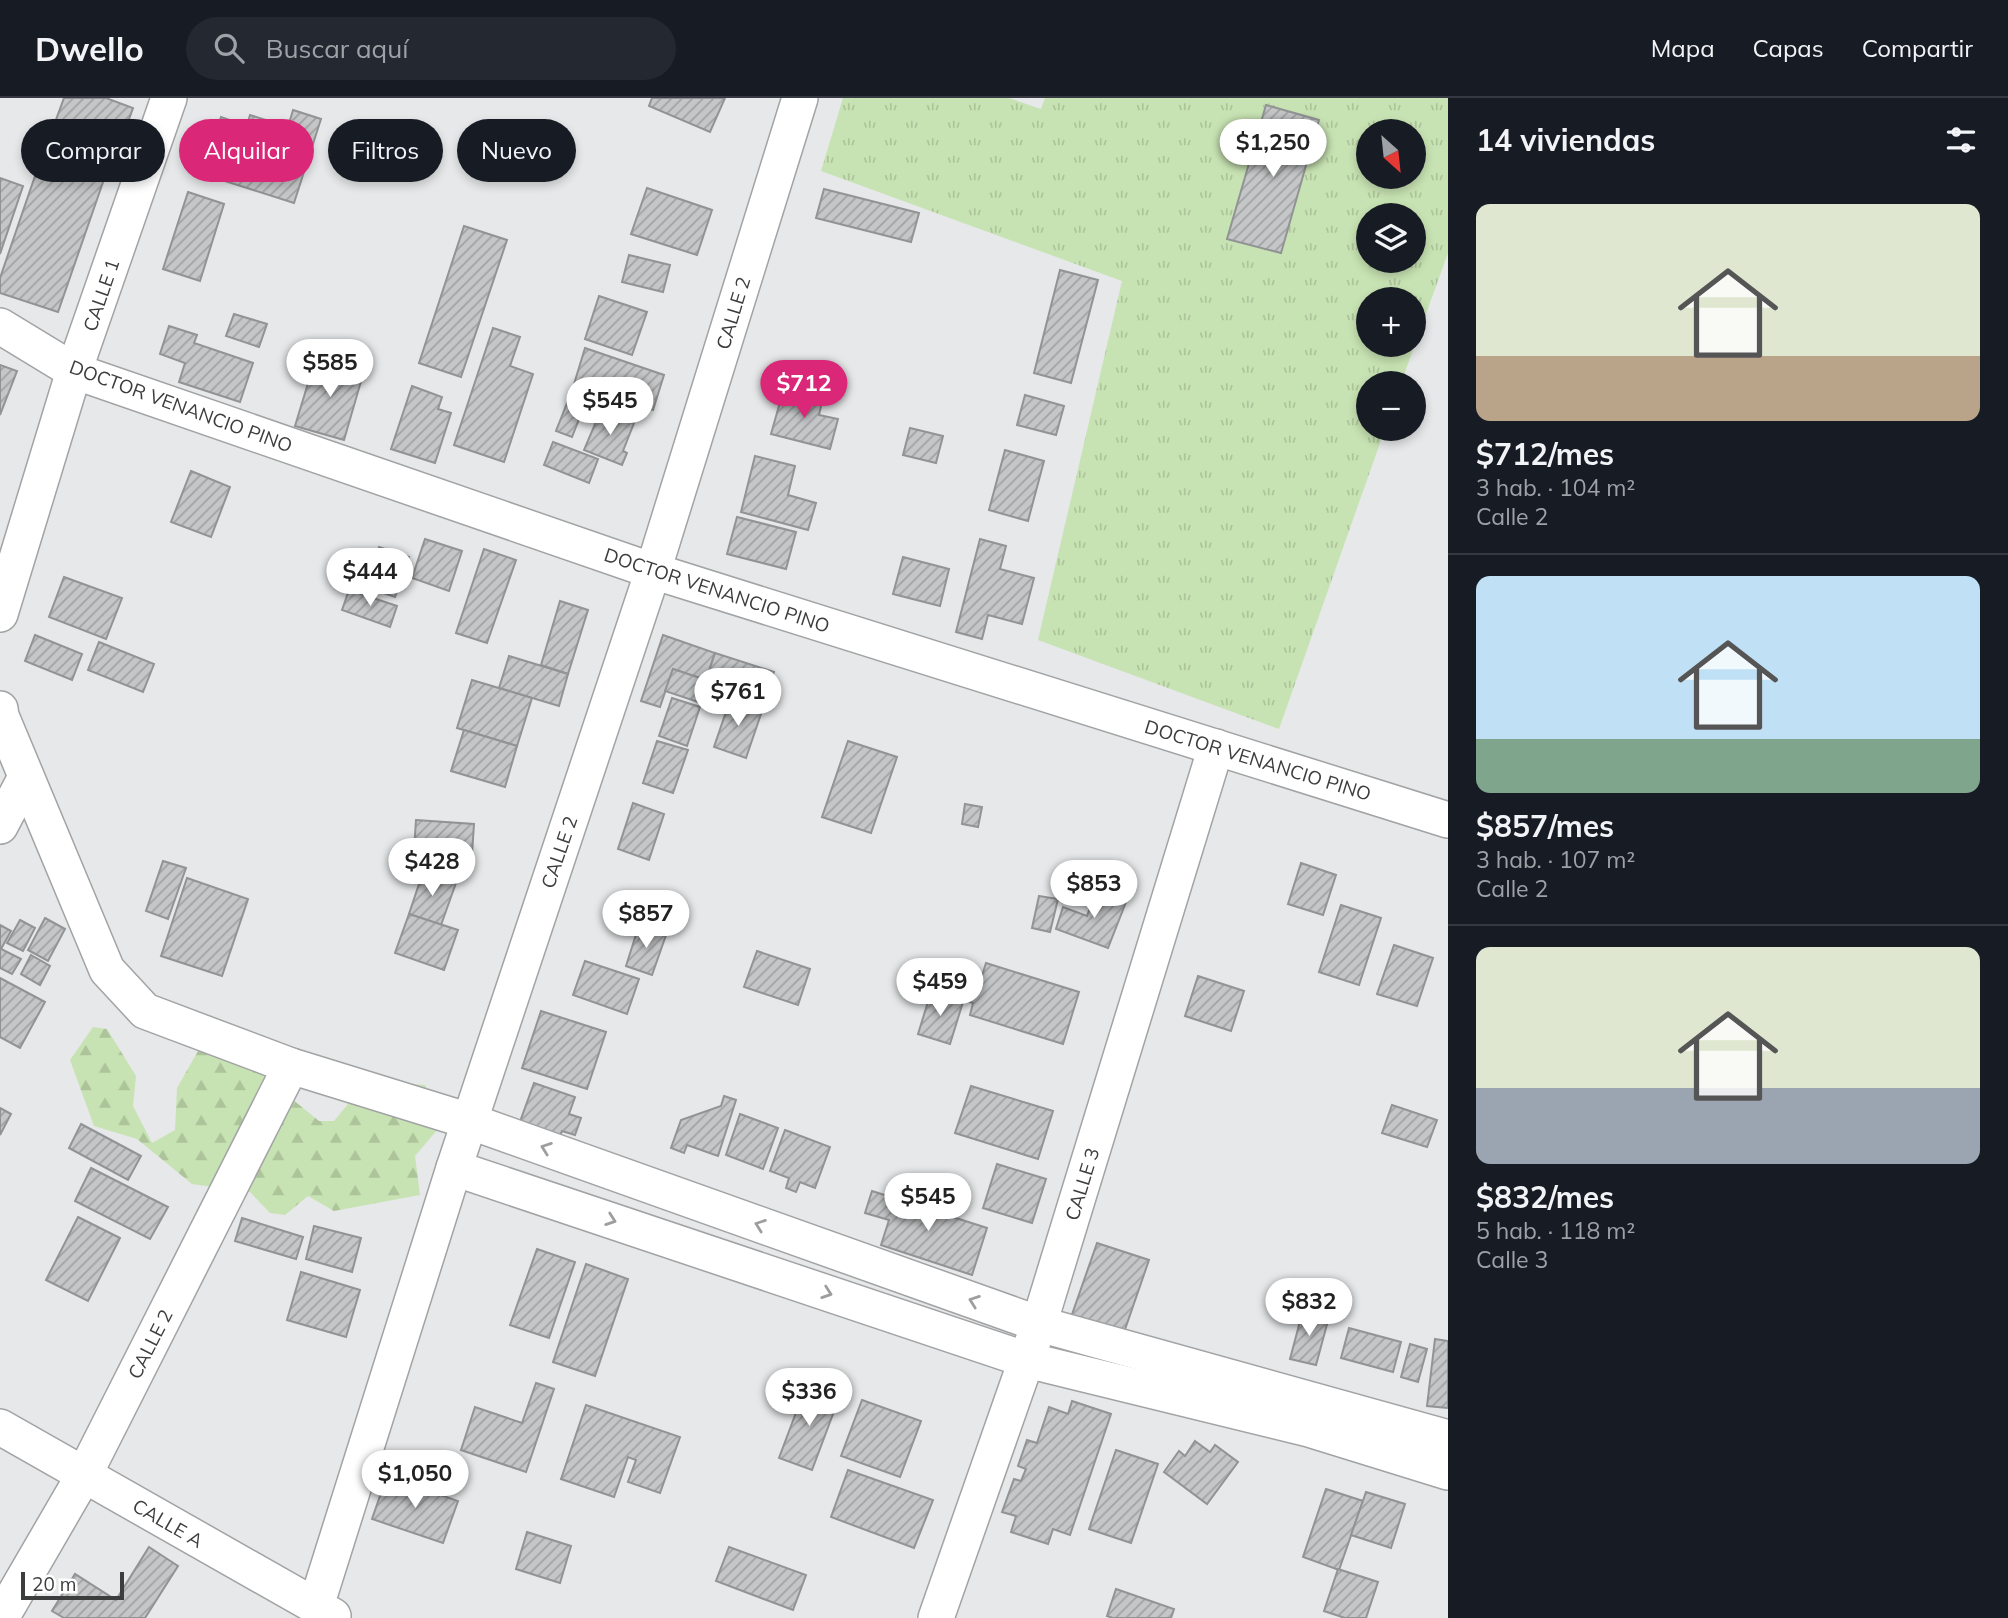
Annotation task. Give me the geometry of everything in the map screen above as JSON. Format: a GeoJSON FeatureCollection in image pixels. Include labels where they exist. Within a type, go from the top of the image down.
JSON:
{"type":"FeatureCollection","features":[{"type":"Feature","properties":{"kind":"street","name":"CALLE 1"},"geometry":{"type":"LineString","coordinates":[[0,614],[74,371],[169,98]]}},
{"type":"Feature","properties":{"kind":"street","name":"CALLE 2"},"geometry":{"type":"LineString","coordinates":[[326,1612],[454,1168],[653,571],[800,98]]}},
{"type":"Feature","properties":{"kind":"street","name":"DOCTOR VENANCIO PINO"},"geometry":{"type":"LineString","coordinates":[[0,326],[74,371],[653,571],[1448,820]]}},
{"type":"Feature","properties":{"kind":"street"},"geometry":{"type":"LineString","coordinates":[[0,709],[107,970],[145,1011],[291,1066],[469,1121],[1039,1324],[1448,1438]]}},
{"type":"Feature","properties":{"kind":"street","name":"CALLE 3"},"geometry":{"type":"LineString","coordinates":[[936,1618],[1039,1324],[1216,747]]}},
{"type":"Feature","properties":{"kind":"street"},"geometry":{"type":"LineString","coordinates":[[0,826],[26,777]]}},
{"type":"Feature","properties":{"kind":"street","name":"CALLE 2"},"geometry":{"type":"LineString","coordinates":[[1,1618],[84,1475],[291,1066]]}},
{"type":"Feature","properties":{"kind":"street"},"geometry":{"type":"LineString","coordinates":[[454,1168],[1027,1360],[1309,1429],[1448,1472]]}},
{"type":"Feature","properties":{"kind":"street","name":"CALLE A"},"geometry":{"type":"LineString","coordinates":[[0,1427],[326,1612]]}},
{"type":"Feature","properties":{"kind":"green space"},"geometry":{"type":"Polygon","coordinates":[[[843,98],[1009,98],[1041,109],[1045,98],[1448,98],[1448,253],[1426,314],[1426,287],[1356,287],[1356,357],[1410,357],[1405,371],[1356,371],[1356,441],[1381,441],[1279,729],[1038,640],[1122,281],[821,171],[843,98]]]}},
{"type":"Feature","properties":{"kind":"green space"},"geometry":{"type":"Polygon","coordinates":[[[93,1027],[107,1029],[136,1076],[133,1106],[152,1143],[175,1130],[177,1088],[198,1051],[226,1045],[319,1121],[334,1121],[367,1081],[425,1085],[443,1123],[415,1156],[420,1195],[334,1211],[308,1196],[285,1215],[270,1213],[250,1192],[192,1184],[137,1139],[94,1126],[70,1060],[93,1027]]]}},
{"type":"Feature","properties":{"kind":"building"},"geometry":{"type":"Polygon","coordinates":[[[64,98],[106,98],[133,108],[129,119],[56,119],[64,98]]]}},
{"type":"Feature","properties":{"kind":"building"},"geometry":{"type":"Polygon","coordinates":[[[652,98],[725,98],[710,132],[649,106],[652,98]]]}},
{"type":"Feature","properties":{"kind":"building"},"geometry":{"type":"Polygon","coordinates":[[[1266,105],[1319,120],[1281,253],[1227,239],[1266,105]]]}},
{"type":"Feature","properties":{"kind":"building"},"geometry":{"type":"Polygon","coordinates":[[[293,110],[321,119],[314,141],[314,119],[290,119],[293,110]]]}},
{"type":"Feature","properties":{"kind":"building"},"geometry":{"type":"Polygon","coordinates":[[[0,178],[23,186],[0,254],[0,178]]]}},
{"type":"Feature","properties":{"kind":"building"},"geometry":{"type":"Polygon","coordinates":[[[33,182],[103,182],[58,312],[0,293],[0,278],[33,182]]]}},
{"type":"Feature","properties":{"kind":"building"},"geometry":{"type":"Polygon","coordinates":[[[228,182],[301,182],[294,203],[228,182]]]}},
{"type":"Feature","properties":{"kind":"building"},"geometry":{"type":"Polygon","coordinates":[[[647,188],[712,210],[697,255],[631,234],[647,188]]]}},
{"type":"Feature","properties":{"kind":"building"},"geometry":{"type":"Polygon","coordinates":[[[824,189],[919,213],[911,242],[816,218],[824,189]]]}},
{"type":"Feature","properties":{"kind":"building"},"geometry":{"type":"Polygon","coordinates":[[[188,192],[224,204],[200,281],[163,269],[188,192]]]}},
{"type":"Feature","properties":{"kind":"building"},"geometry":{"type":"Polygon","coordinates":[[[464,226],[507,240],[461,377],[419,363],[464,226]]]}},
{"type":"Feature","properties":{"kind":"building"},"geometry":{"type":"Polygon","coordinates":[[[629,255],[670,265],[663,292],[622,282],[629,255]]]}},
{"type":"Feature","properties":{"kind":"building"},"geometry":{"type":"Polygon","coordinates":[[[1060,270],[1098,280],[1071,383],[1034,373],[1060,270]]]}},
{"type":"Feature","properties":{"kind":"building"},"geometry":{"type":"Polygon","coordinates":[[[599,296],[647,312],[632,355],[585,339],[599,296]]]}},
{"type":"Feature","properties":{"kind":"building"},"geometry":{"type":"Polygon","coordinates":[[[234,314],[267,324],[259,347],[226,336],[234,314]]]}},
{"type":"Feature","properties":{"kind":"building"},"geometry":{"type":"Polygon","coordinates":[[[169,326],[197,335],[194,343],[253,363],[240,402],[179,382],[185,363],[160,354],[169,326]]]}},
{"type":"Feature","properties":{"kind":"building"},"geometry":{"type":"Polygon","coordinates":[[[493,328],[520,337],[510,366],[533,374],[504,462],[454,445],[493,328]]]}},
{"type":"Feature","properties":{"kind":"building"},"geometry":{"type":"Polygon","coordinates":[[[585,348],[664,375],[653,410],[574,384],[585,348]]]}},
{"type":"Feature","properties":{"kind":"building"},"geometry":{"type":"Polygon","coordinates":[[[316,357],[364,371],[344,440],[295,426],[316,357]]]}},
{"type":"Feature","properties":{"kind":"building"},"geometry":{"type":"Polygon","coordinates":[[[0,365],[17,371],[0,415],[0,365]]]}},
{"type":"Feature","properties":{"kind":"building"},"geometry":{"type":"Polygon","coordinates":[[[412,386],[442,397],[438,409],[451,413],[435,463],[391,449],[412,386]]]}},
{"type":"Feature","properties":{"kind":"building"},"geometry":{"type":"Polygon","coordinates":[[[784,388],[823,398],[819,415],[838,419],[830,449],[771,434],[784,388]]]}},
{"type":"Feature","properties":{"kind":"building"},"geometry":{"type":"Polygon","coordinates":[[[1025,395],[1064,406],[1056,435],[1017,425],[1025,395]]]}},
{"type":"Feature","properties":{"kind":"building"},"geometry":{"type":"Polygon","coordinates":[[[569,398],[585,404],[572,437],[556,431],[569,398]]]}},
{"type":"Feature","properties":{"kind":"building"},"geometry":{"type":"Polygon","coordinates":[[[601,410],[634,423],[623,451],[627,453],[622,465],[584,450],[601,410]]]}},
{"type":"Feature","properties":{"kind":"building"},"geometry":{"type":"Polygon","coordinates":[[[910,428],[943,436],[936,463],[903,455],[910,428]]]}},
{"type":"Feature","properties":{"kind":"building"},"geometry":{"type":"Polygon","coordinates":[[[553,442],[598,459],[589,483],[544,465],[553,442]]]}},
{"type":"Feature","properties":{"kind":"building"},"geometry":{"type":"Polygon","coordinates":[[[1005,450],[1044,461],[1028,521],[989,510],[1005,450]]]}},
{"type":"Feature","properties":{"kind":"building"},"geometry":{"type":"Polygon","coordinates":[[[755,456],[795,466],[788,495],[816,503],[808,530],[741,512],[755,456]]]}},
{"type":"Feature","properties":{"kind":"building"},"geometry":{"type":"Polygon","coordinates":[[[191,471],[230,487],[211,537],[171,522],[191,471]]]}},
{"type":"Feature","properties":{"kind":"building"},"geometry":{"type":"Polygon","coordinates":[[[737,517],[796,532],[786,569],[727,554],[737,517]]]}},
{"type":"Feature","properties":{"kind":"building"},"geometry":{"type":"Polygon","coordinates":[[[425,539],[462,551],[449,591],[412,578],[425,539]]]}},
{"type":"Feature","properties":{"kind":"building"},"geometry":{"type":"Polygon","coordinates":[[[980,539],[1006,546],[1000,569],[1034,578],[1022,624],[988,615],[982,639],[956,632],[980,539]]]}},
{"type":"Feature","properties":{"kind":"building"},"geometry":{"type":"Polygon","coordinates":[[[379,547],[409,557],[395,597],[366,587],[379,547]]]}},
{"type":"Feature","properties":{"kind":"building"},"geometry":{"type":"Polygon","coordinates":[[[484,549],[516,560],[487,643],[456,633],[484,549]]]}},
{"type":"Feature","properties":{"kind":"building"},"geometry":{"type":"Polygon","coordinates":[[[903,557],[949,569],[940,606],[893,594],[903,557]]]}},
{"type":"Feature","properties":{"kind":"building"},"geometry":{"type":"Polygon","coordinates":[[[64,577],[122,598],[106,639],[49,617],[64,577]]]}},
{"type":"Feature","properties":{"kind":"building"},"geometry":{"type":"Polygon","coordinates":[[[349,590],[397,606],[390,627],[342,610],[349,590]]]}},
{"type":"Feature","properties":{"kind":"building"},"geometry":{"type":"Polygon","coordinates":[[[560,601],[588,610],[568,674],[541,665],[560,601]]]}},
{"type":"Feature","properties":{"kind":"building"},"geometry":{"type":"Polygon","coordinates":[[[35,635],[82,654],[72,680],[25,661],[35,635]]]}},
{"type":"Feature","properties":{"kind":"building"},"geometry":{"type":"Polygon","coordinates":[[[663,635],[715,653],[706,680],[673,669],[660,707],[641,701],[663,635]]]}},
{"type":"Feature","properties":{"kind":"building"},"geometry":{"type":"Polygon","coordinates":[[[99,642],[154,664],[143,692],[88,670],[99,642]]]}},
{"type":"Feature","properties":{"kind":"building"},"geometry":{"type":"Polygon","coordinates":[[[715,653],[774,672],[767,694],[708,674],[715,653]]]}},
{"type":"Feature","properties":{"kind":"building"},"geometry":{"type":"Polygon","coordinates":[[[509,656],[568,674],[559,706],[499,688],[509,656]]]}},
{"type":"Feature","properties":{"kind":"building"},"geometry":{"type":"Polygon","coordinates":[[[673,669],[706,680],[698,702],[665,691],[673,669]]]}},
{"type":"Feature","properties":{"kind":"building"},"geometry":{"type":"Polygon","coordinates":[[[472,680],[532,698],[517,746],[457,728],[472,680]]]}},
{"type":"Feature","properties":{"kind":"building"},"geometry":{"type":"Polygon","coordinates":[[[731,697],[763,708],[746,758],[714,747],[731,697]]]}},
{"type":"Feature","properties":{"kind":"building"},"geometry":{"type":"Polygon","coordinates":[[[672,698],[700,707],[687,746],[659,736],[672,698]]]}},
{"type":"Feature","properties":{"kind":"building"},"geometry":{"type":"Polygon","coordinates":[[[464,730],[517,746],[505,787],[451,771],[464,730]]]}},
{"type":"Feature","properties":{"kind":"building"},"geometry":{"type":"Polygon","coordinates":[[[657,741],[688,750],[673,793],[643,783],[657,741]]]}},
{"type":"Feature","properties":{"kind":"building"},"geometry":{"type":"Polygon","coordinates":[[[848,741],[897,757],[871,833],[822,817],[848,741]]]}},
{"type":"Feature","properties":{"kind":"building"},"geometry":{"type":"Polygon","coordinates":[[[633,803],[664,814],[649,860],[618,849],[633,803]]]}},
{"type":"Feature","properties":{"kind":"building"},"geometry":{"type":"Polygon","coordinates":[[[965,804],[982,807],[978,827],[962,824],[965,804]]]}},
{"type":"Feature","properties":{"kind":"building"},"geometry":{"type":"Polygon","coordinates":[[[416,820],[474,824],[472,854],[414,850],[416,820]]]}},
{"type":"Feature","properties":{"kind":"building"},"geometry":{"type":"Polygon","coordinates":[[[163,861],[186,868],[168,919],[146,911],[163,861]]]}},
{"type":"Feature","properties":{"kind":"building"},"geometry":{"type":"Polygon","coordinates":[[[1301,863],[1336,875],[1323,915],[1288,904],[1301,863]]]}},
{"type":"Feature","properties":{"kind":"building"},"geometry":{"type":"Polygon","coordinates":[[[423,872],[456,883],[441,925],[409,914],[423,872]]]}},
{"type":"Feature","properties":{"kind":"building"},"geometry":{"type":"Polygon","coordinates":[[[187,878],[248,899],[222,976],[161,956],[187,878]]]}},
{"type":"Feature","properties":{"kind":"building"},"geometry":{"type":"Polygon","coordinates":[[[1096,891],[1126,902],[1108,948],[1056,929],[1063,907],[1087,916],[1096,891]]]}},
{"type":"Feature","properties":{"kind":"building"},"geometry":{"type":"Polygon","coordinates":[[[1039,896],[1058,899],[1050,932],[1032,928],[1039,896]]]}},
{"type":"Feature","properties":{"kind":"building"},"geometry":{"type":"Polygon","coordinates":[[[1341,905],[1381,918],[1359,985],[1319,972],[1341,905]]]}},
{"type":"Feature","properties":{"kind":"building"},"geometry":{"type":"Polygon","coordinates":[[[409,914],[458,930],[444,970],[395,953],[409,914]]]}},
{"type":"Feature","properties":{"kind":"building"},"geometry":{"type":"Polygon","coordinates":[[[45,918],[65,929],[48,961],[28,950],[45,918]]]}},
{"type":"Feature","properties":{"kind":"building"},"geometry":{"type":"Polygon","coordinates":[[[20,920],[35,928],[23,951],[7,943],[20,920]]]}},
{"type":"Feature","properties":{"kind":"building"},"geometry":{"type":"Polygon","coordinates":[[[0,925],[11,931],[1,949],[21,959],[12,974],[0,968],[0,925]]]}},
{"type":"Feature","properties":{"kind":"building"},"geometry":{"type":"Polygon","coordinates":[[[639,925],[666,935],[652,975],[626,966],[639,925]]]}},
{"type":"Feature","properties":{"kind":"building"},"geometry":{"type":"Polygon","coordinates":[[[1394,945],[1433,958],[1417,1006],[1377,994],[1394,945]]]}},
{"type":"Feature","properties":{"kind":"building"},"geometry":{"type":"Polygon","coordinates":[[[757,951],[810,969],[798,1005],[744,987],[757,951]]]}},
{"type":"Feature","properties":{"kind":"building"},"geometry":{"type":"Polygon","coordinates":[[[31,955],[50,966],[40,985],[21,974],[31,955]]]}},
{"type":"Feature","properties":{"kind":"building"},"geometry":{"type":"Polygon","coordinates":[[[585,961],[639,979],[627,1014],[573,995],[585,961]]]}},
{"type":"Feature","properties":{"kind":"building"},"geometry":{"type":"Polygon","coordinates":[[[986,963],[1079,992],[1063,1044],[970,1015],[973,1003],[956,998],[962,980],[979,985],[986,963]]]}},
{"type":"Feature","properties":{"kind":"building"},"geometry":{"type":"Polygon","coordinates":[[[1198,976],[1244,991],[1231,1031],[1185,1016],[1198,976]]]}},
{"type":"Feature","properties":{"kind":"building"},"geometry":{"type":"Polygon","coordinates":[[[0,978],[45,1002],[20,1048],[0,1037],[0,978]]]}},
{"type":"Feature","properties":{"kind":"building"},"geometry":{"type":"Polygon","coordinates":[[[931,992],[963,1002],[950,1044],[918,1034],[931,992]]]}},
{"type":"Feature","properties":{"kind":"building"},"geometry":{"type":"Polygon","coordinates":[[[541,1011],[606,1032],[587,1089],[522,1068],[541,1011]]]}},
{"type":"Feature","properties":{"kind":"building"},"geometry":{"type":"Polygon","coordinates":[[[534,1083],[575,1097],[569,1114],[581,1118],[575,1135],[562,1131],[557,1144],[517,1130],[534,1083]]]}},
{"type":"Feature","properties":{"kind":"building"},"geometry":{"type":"Polygon","coordinates":[[[971,1086],[1053,1111],[1038,1159],[955,1133],[971,1086]]]}},
{"type":"Feature","properties":{"kind":"building"},"geometry":{"type":"Polygon","coordinates":[[[724,1096],[736,1100],[718,1156],[687,1145],[684,1153],[671,1148],[681,1120],[721,1106],[724,1096]]]}},
{"type":"Feature","properties":{"kind":"building"},"geometry":{"type":"Polygon","coordinates":[[[1392,1105],[1437,1120],[1427,1147],[1382,1133],[1392,1105]]]}},
{"type":"Feature","properties":{"kind":"building"},"geometry":{"type":"Polygon","coordinates":[[[0,1108],[11,1114],[0,1135],[0,1108]]]}},
{"type":"Feature","properties":{"kind":"building"},"geometry":{"type":"Polygon","coordinates":[[[740,1114],[778,1128],[763,1169],[726,1155],[740,1114]]]}},
{"type":"Feature","properties":{"kind":"building"},"geometry":{"type":"Polygon","coordinates":[[[81,1124],[141,1156],[128,1180],[69,1148],[81,1124]]]}},
{"type":"Feature","properties":{"kind":"building"},"geometry":{"type":"Polygon","coordinates":[[[785,1130],[830,1147],[815,1188],[800,1182],[796,1192],[786,1188],[789,1178],[770,1171],[785,1130]]]}},
{"type":"Feature","properties":{"kind":"building"},"geometry":{"type":"Polygon","coordinates":[[[997,1164],[1046,1179],[1032,1223],[983,1208],[997,1164]]]}},
{"type":"Feature","properties":{"kind":"building"},"geometry":{"type":"Polygon","coordinates":[[[91,1168],[168,1207],[150,1239],[75,1201],[91,1168]]]}},
{"type":"Feature","properties":{"kind":"building"},"geometry":{"type":"Polygon","coordinates":[[[872,1191],[987,1228],[972,1275],[881,1245],[889,1220],[865,1213],[872,1191]]]}},
{"type":"Feature","properties":{"kind":"building"},"geometry":{"type":"Polygon","coordinates":[[[78,1217],[120,1238],[88,1301],[46,1280],[78,1217]]]}},
{"type":"Feature","properties":{"kind":"building"},"geometry":{"type":"Polygon","coordinates":[[[242,1218],[303,1237],[296,1259],[235,1241],[242,1218]]]}},
{"type":"Feature","properties":{"kind":"building"},"geometry":{"type":"Polygon","coordinates":[[[314,1226],[361,1238],[352,1272],[306,1259],[314,1226]]]}},
{"type":"Feature","properties":{"kind":"building"},"geometry":{"type":"Polygon","coordinates":[[[1097,1243],[1149,1260],[1121,1341],[1069,1323],[1097,1243]]]}},
{"type":"Feature","properties":{"kind":"building"},"geometry":{"type":"Polygon","coordinates":[[[537,1249],[575,1262],[549,1338],[510,1325],[537,1249]]]}},
{"type":"Feature","properties":{"kind":"building"},"geometry":{"type":"Polygon","coordinates":[[[586,1264],[628,1279],[595,1376],[553,1362],[586,1264]]]}},
{"type":"Feature","properties":{"kind":"building"},"geometry":{"type":"Polygon","coordinates":[[[301,1272],[360,1290],[346,1337],[287,1320],[301,1272]]]}},
{"type":"Feature","properties":{"kind":"building"},"geometry":{"type":"Polygon","coordinates":[[[1303,1310],[1329,1317],[1316,1365],[1290,1359],[1303,1310]]]}},
{"type":"Feature","properties":{"kind":"building"},"geometry":{"type":"Polygon","coordinates":[[[1349,1328],[1401,1342],[1393,1372],[1341,1358],[1349,1328]]]}},
{"type":"Feature","properties":{"kind":"building"},"geometry":{"type":"Polygon","coordinates":[[[1435,1339],[1448,1341],[1448,1408],[1427,1406],[1435,1339]]]}},
{"type":"Feature","properties":{"kind":"building"},"geometry":{"type":"Polygon","coordinates":[[[1410,1344],[1427,1349],[1418,1382],[1401,1377],[1410,1344]]]}},
{"type":"Feature","properties":{"kind":"building"},"geometry":{"type":"Polygon","coordinates":[[[536,1383],[554,1389],[526,1472],[461,1450],[475,1407],[522,1423],[536,1383]]]}},
{"type":"Feature","properties":{"kind":"building"},"geometry":{"type":"Polygon","coordinates":[[[806,1386],[839,1398],[812,1470],[779,1458],[806,1386]]]}},
{"type":"Feature","properties":{"kind":"building"},"geometry":{"type":"Polygon","coordinates":[[[862,1400],[921,1421],[900,1477],[841,1456],[862,1400]]]}},
{"type":"Feature","properties":{"kind":"building"},"geometry":{"type":"Polygon","coordinates":[[[1072,1401],[1111,1414],[1070,1535],[1053,1529],[1048,1544],[1011,1532],[1016,1516],[1002,1512],[1014,1479],[1021,1481],[1026,1469],[1018,1466],[1027,1440],[1037,1443],[1049,1407],[1068,1414],[1072,1401]]]}},
{"type":"Feature","properties":{"kind":"building"},"geometry":{"type":"Polygon","coordinates":[[[586,1405],[680,1437],[660,1493],[628,1482],[636,1460],[628,1457],[614,1497],[561,1479],[586,1405]]]}},
{"type":"Feature","properties":{"kind":"building"},"geometry":{"type":"Polygon","coordinates":[[[1195,1441],[1210,1452],[1215,1445],[1238,1462],[1207,1504],[1164,1472],[1179,1451],[1185,1456],[1195,1441]]]}},
{"type":"Feature","properties":{"kind":"building"},"geometry":{"type":"Polygon","coordinates":[[[1116,1450],[1158,1464],[1131,1543],[1089,1529],[1116,1450]]]}},
{"type":"Feature","properties":{"kind":"building"},"geometry":{"type":"Polygon","coordinates":[[[848,1470],[933,1500],[914,1548],[831,1517],[848,1470]]]}},
{"type":"Feature","properties":{"kind":"building"},"geometry":{"type":"Polygon","coordinates":[[[387,1476],[458,1501],[443,1543],[372,1519],[387,1476]]]}},
{"type":"Feature","properties":{"kind":"building"},"geometry":{"type":"Polygon","coordinates":[[[1326,1489],[1363,1501],[1339,1570],[1303,1557],[1326,1489]]]}},
{"type":"Feature","properties":{"kind":"building"},"geometry":{"type":"Polygon","coordinates":[[[1366,1492],[1405,1504],[1391,1548],[1351,1535],[1366,1492]]]}},
{"type":"Feature","properties":{"kind":"building"},"geometry":{"type":"Polygon","coordinates":[[[527,1532],[571,1546],[560,1583],[516,1569],[527,1532]]]}},
{"type":"Feature","properties":{"kind":"building"},"geometry":{"type":"Polygon","coordinates":[[[149,1547],[178,1566],[145,1618],[64,1618],[52,1611],[75,1574],[116,1600],[149,1547]]]}},
{"type":"Feature","properties":{"kind":"building"},"geometry":{"type":"Polygon","coordinates":[[[729,1547],[806,1575],[793,1610],[716,1581],[729,1547]]]}},
{"type":"Feature","properties":{"kind":"building"},"geometry":{"type":"Polygon","coordinates":[[[1338,1569],[1378,1582],[1366,1618],[1345,1618],[1324,1611],[1338,1569]]]}},
{"type":"Feature","properties":{"kind":"building"},"geometry":{"type":"Polygon","coordinates":[[[1116,1589],[1174,1609],[1171,1618],[1107,1616],[1116,1589]]]}}]}
